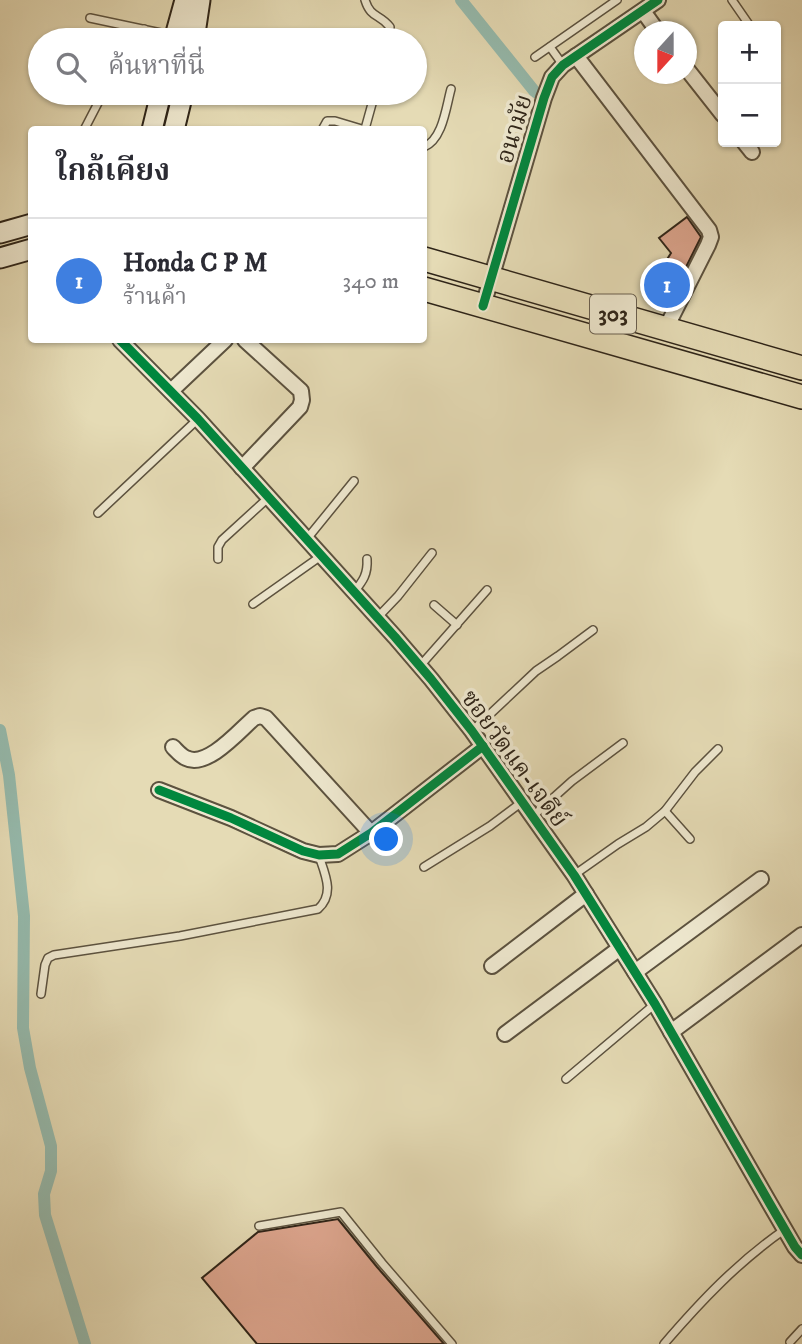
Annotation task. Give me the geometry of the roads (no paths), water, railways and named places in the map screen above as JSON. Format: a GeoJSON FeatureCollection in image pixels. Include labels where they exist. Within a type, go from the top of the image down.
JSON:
{"type":"FeatureCollection","features":[{"type":"Feature","properties":{"kind":"main road"},"geometry":{"type":"LineString","coordinates":[[183,28],[187,0]]}},
{"type":"Feature","properties":{"kind":"main road"},"geometry":{"type":"LineString","coordinates":[[153,126],[158,105]]}},
{"type":"Feature","properties":{"kind":"main road"},"geometry":{"type":"LineString","coordinates":[[175,126],[180,105]]}},
{"type":"Feature","properties":{"kind":"main road"},"geometry":{"type":"LineString","coordinates":[[0,233],[28,227]]}},
{"type":"Feature","properties":{"kind":"main road"},"geometry":{"type":"LineString","coordinates":[[0,258],[28,250]]}},
{"type":"Feature","properties":{"kind":"main road","name":"303"},"geometry":{"type":"LineString","coordinates":[[427,260],[802,368]]}},
{"type":"Feature","properties":{"kind":"main road","name":"303"},"geometry":{"type":"LineString","coordinates":[[427,290],[802,397]]}},
{"type":"Feature","properties":{"kind":"street","name":"อนามัย"},"geometry":{"type":"LineString","coordinates":[[483,306],[552,77],[563,65],[659,0]]}},
{"type":"Feature","properties":{"kind":"street"},"geometry":{"type":"LineString","coordinates":[[643,11],[650,21]]}},
{"type":"Feature","properties":{"kind":"street"},"geometry":{"type":"LineString","coordinates":[[576,56],[709,230],[711,237],[708,245],[665,330]]}},
{"type":"Feature","properties":{"kind":"street"},"geometry":{"type":"LineString","coordinates":[[697,81],[718,108]]}},
{"type":"Feature","properties":{"kind":"street","name":"ซอยวัดแค-เจดีย์"},"geometry":{"type":"LineString","coordinates":[[123,343],[198,419],[377,618],[472,731],[586,894],[655,1004],[802,1255]]}},
{"type":"Feature","properties":{"kind":"street"},"geometry":{"type":"LineString","coordinates":[[171,391],[222,343]]}},
{"type":"Feature","properties":{"kind":"street"},"geometry":{"type":"LineString","coordinates":[[242,468],[300,407],[302,400],[301,391],[248,343]]}},
{"type":"Feature","properties":{"kind":"street"},"geometry":{"type":"LineString","coordinates":[[173,747],[184,758],[200,759],[213,754],[254,718],[266,718],[371,833]]}},
{"type":"Feature","properties":{"kind":"street"},"geometry":{"type":"LineString","coordinates":[[159,790],[231,818],[303,851],[319,855],[338,854],[371,833],[483,746]]}},
{"type":"Feature","properties":{"kind":"street"},"geometry":{"type":"LineString","coordinates":[[635,972],[761,879]]}},
{"type":"Feature","properties":{"kind":"street"},"geometry":{"type":"LineString","coordinates":[[492,966],[586,894]]}},
{"type":"Feature","properties":{"kind":"street"},"geometry":{"type":"LineString","coordinates":[[671,1032],[802,935]]}},
{"type":"Feature","properties":{"kind":"street"},"geometry":{"type":"LineString","coordinates":[[505,1034],[620,948]]}},
{"type":"Feature","properties":{"kind":"lane"},"geometry":{"type":"LineString","coordinates":[[365,0],[368,10],[384,20],[390,28]]}},
{"type":"Feature","properties":{"kind":"lane"},"geometry":{"type":"LineString","coordinates":[[535,57],[617,0]]}},
{"type":"Feature","properties":{"kind":"lane"},"geometry":{"type":"LineString","coordinates":[[732,0],[747,21]]}},
{"type":"Feature","properties":{"kind":"lane"},"geometry":{"type":"LineString","coordinates":[[90,18],[140,28]]}},
{"type":"Feature","properties":{"kind":"lane"},"geometry":{"type":"LineString","coordinates":[[550,47],[563,65]]}},
{"type":"Feature","properties":{"kind":"lane"},"geometry":{"type":"LineString","coordinates":[[427,145],[434,141],[451,89]]}},
{"type":"Feature","properties":{"kind":"lane"},"geometry":{"type":"LineString","coordinates":[[87,126],[96,105]]}},
{"type":"Feature","properties":{"kind":"lane"},"geometry":{"type":"LineString","coordinates":[[366,126],[372,105]]}},
{"type":"Feature","properties":{"kind":"lane"},"geometry":{"type":"LineString","coordinates":[[325,126],[327,121],[354,126]]}},
{"type":"Feature","properties":{"kind":"lane"},"geometry":{"type":"LineString","coordinates":[[98,513],[198,419]]}},
{"type":"Feature","properties":{"kind":"lane"},"geometry":{"type":"LineString","coordinates":[[306,540],[354,481]]}},
{"type":"Feature","properties":{"kind":"lane"},"geometry":{"type":"LineString","coordinates":[[218,559],[218,547],[222,540],[268,498]]}},
{"type":"Feature","properties":{"kind":"lane"},"geometry":{"type":"LineString","coordinates":[[377,618],[432,552]]}},
{"type":"Feature","properties":{"kind":"lane"},"geometry":{"type":"LineString","coordinates":[[253,604],[321,556]]}},
{"type":"Feature","properties":{"kind":"lane"},"geometry":{"type":"LineString","coordinates":[[354,593],[368,570],[367,559]]}},
{"type":"Feature","properties":{"kind":"lane"},"geometry":{"type":"LineString","coordinates":[[420,666],[487,590]]}},
{"type":"Feature","properties":{"kind":"lane"},"geometry":{"type":"LineString","coordinates":[[434,605],[457,625]]}},
{"type":"Feature","properties":{"kind":"lane"},"geometry":{"type":"LineString","coordinates":[[472,731],[536,671],[593,629]]}},
{"type":"Feature","properties":{"kind":"lane"},"geometry":{"type":"LineString","coordinates":[[533,816],[572,781],[623,743]]}},
{"type":"Feature","properties":{"kind":"lane"},"geometry":{"type":"LineString","coordinates":[[574,875],[646,827],[665,811],[695,772],[718,749]]}},
{"type":"Feature","properties":{"kind":"lane"},"geometry":{"type":"LineString","coordinates":[[424,867],[490,826],[522,802]]}},
{"type":"Feature","properties":{"kind":"lane"},"geometry":{"type":"LineString","coordinates":[[665,811],[690,839]]}},
{"type":"Feature","properties":{"kind":"lane"},"geometry":{"type":"LineString","coordinates":[[41,994],[45,965],[48,958],[54,956],[180,936],[318,909],[328,896],[326,877],[319,855]]}},
{"type":"Feature","properties":{"kind":"lane"},"geometry":{"type":"LineString","coordinates":[[566,1079],[655,1004]]}},
{"type":"Feature","properties":{"kind":"lane"},"geometry":{"type":"LineString","coordinates":[[259,1226],[341,1212],[452,1344]]}},
{"type":"Feature","properties":{"kind":"lane"},"geometry":{"type":"LineString","coordinates":[[664,1344],[755,1250],[785,1230]]}},
{"type":"Feature","properties":{"kind":"lane"},"geometry":{"type":"LineString","coordinates":[[790,1342],[802,1329]]}},
{"type":"Feature","properties":{"kind":"waterway"},"geometry":{"type":"LineString","coordinates":[[461,0],[535,92]]}},
{"type":"Feature","properties":{"kind":"waterway"},"geometry":{"type":"LineString","coordinates":[[0,730],[9,775],[24,916],[23,1028],[30,1068],[51,1146],[51,1171],[44,1194],[45,1215],[85,1344]]}},
{"type":"Feature","properties":{"kind":"place","name":"Honda C P M"},"geometry":{"type":"Point","coordinates":[667,285]}}]}
